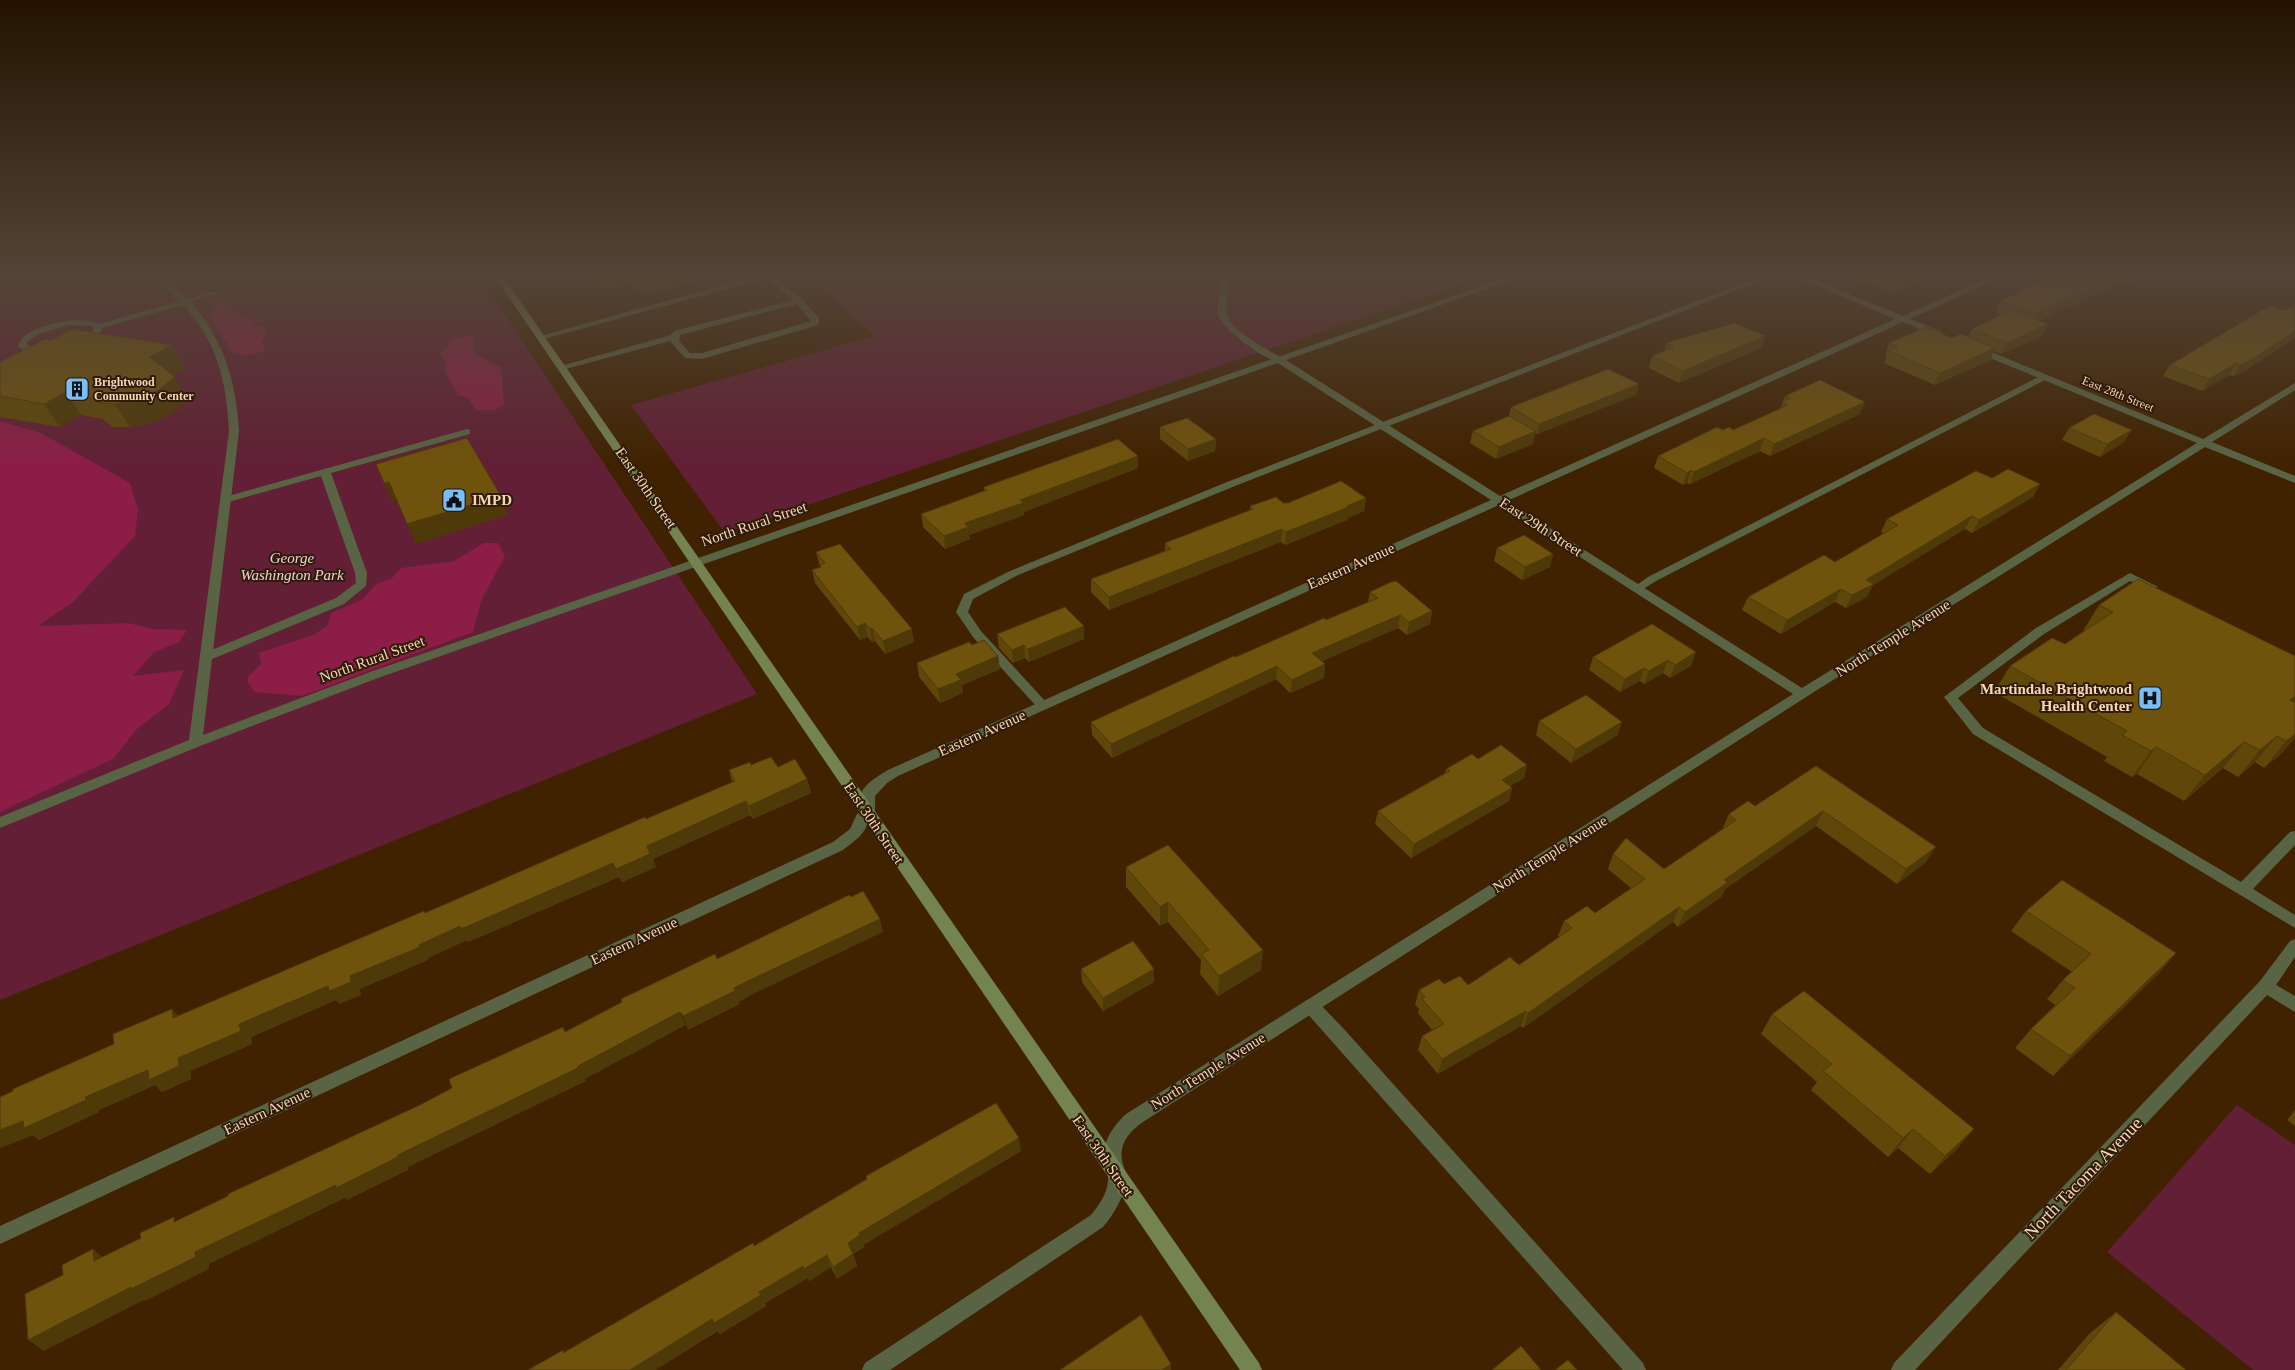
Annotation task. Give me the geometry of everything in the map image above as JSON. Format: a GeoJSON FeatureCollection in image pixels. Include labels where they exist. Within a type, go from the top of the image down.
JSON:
{"type":"FeatureCollection","features":[{"type":"Feature","properties":{"kind":"main road","name":"East 30th Street"},"geometry":{"type":"LineString","coordinates":[[542,338],[1117,1177],[1252,1370]]}},
{"type":"Feature","properties":{"kind":"street"},"geometry":{"type":"LineString","coordinates":[[27,338],[23,341],[22,346],[34,351],[65,348],[90,338]]}},
{"type":"Feature","properties":{"kind":"street"},"geometry":{"type":"LineString","coordinates":[[195,743],[234,431],[234,408],[230,384],[213,338]]}},
{"type":"Feature","properties":{"kind":"street"},"geometry":{"type":"LineString","coordinates":[[562,367],[674,338],[675,342],[688,356],[702,356],[764,338]]}},
{"type":"Feature","properties":{"kind":"street","name":"East 29th Street"},"geometry":{"type":"LineString","coordinates":[[1247,338],[1802,694]]}},
{"type":"Feature","properties":{"kind":"street","name":"North Rural Street"},"geometry":{"type":"LineString","coordinates":[[0,823],[195,743],[392,668],[1342,338]]}},
{"type":"Feature","properties":{"kind":"street"},"geometry":{"type":"LineString","coordinates":[[1042,706],[977,634],[962,612],[968,597],[1014,572],[1231,484],[1610,338]]}},
{"type":"Feature","properties":{"kind":"street","name":"Eastern Avenue"},"geometry":{"type":"LineString","coordinates":[[0,1235],[838,846],[855,833],[862,818],[868,814],[868,794],[887,776],[1860,338]]}},
{"type":"Feature","properties":{"kind":"street","name":"East 28th Street"},"geometry":{"type":"LineString","coordinates":[[1964,344],[2295,480]]}},
{"type":"Feature","properties":{"kind":"street"},"geometry":{"type":"LineString","coordinates":[[1637,589],[1652,579],[2044,377]]}},
{"type":"Feature","properties":{"kind":"street","name":"North Temple Avenue"},"geometry":{"type":"LineString","coordinates":[[872,1370],[1097,1221],[1110,1203],[1117,1177],[1112,1160],[1112,1150],[1121,1131],[1130,1120],[1802,694],[2295,386]]}},
{"type":"Feature","properties":{"kind":"street"},"geometry":{"type":"LineString","coordinates":[[225,500],[467,432]]}},
{"type":"Feature","properties":{"kind":"street"},"geometry":{"type":"LineString","coordinates":[[206,657],[340,601],[362,584],[361,573],[325,472]]}},
{"type":"Feature","properties":{"kind":"street"},"geometry":{"type":"LineString","coordinates":[[2165,593],[2130,576],[2040,631],[1950,697],[1978,731],[2295,922]]}},
{"type":"Feature","properties":{"kind":"street"},"geometry":{"type":"LineString","coordinates":[[2243,890],[2295,836]]}},
{"type":"Feature","properties":{"kind":"street","name":"North Tacoma Avenue"},"geometry":{"type":"LineString","coordinates":[[1901,1370],[2266,986],[2295,945]]}},
{"type":"Feature","properties":{"kind":"street"},"geometry":{"type":"LineString","coordinates":[[2266,986],[2295,1005]]}},
{"type":"Feature","properties":{"kind":"street"},"geometry":{"type":"LineString","coordinates":[[1311,1006],[1636,1370]]}},
{"type":"Feature","properties":{"kind":"green space","name":"George Washington Park"},"geometry":{"type":"Polygon","coordinates":[[[0,338],[520,338],[757,694],[0,1000],[0,338]]]}},
{"type":"Feature","properties":{"kind":"green space"},"geometry":{"type":"Polygon","coordinates":[[[867,338],[1303,338],[725,533],[631,405],[867,338]]]}},
{"type":"Feature","properties":{"kind":"green space"},"geometry":{"type":"Polygon","coordinates":[[[2237,1105],[2295,1145],[2295,1370],[2253,1370],[2107,1252],[2237,1105]]]}},
{"type":"Feature","properties":{"kind":"shaded area"},"geometry":{"type":"Polygon","coordinates":[[[223,338],[264,338],[262,343],[265,351],[247,356],[231,352],[223,338]]]}},
{"type":"Feature","properties":{"kind":"shaded area"},"geometry":{"type":"Polygon","coordinates":[[[472,338],[474,355],[500,367],[505,404],[495,410],[476,410],[468,398],[458,395],[445,372],[445,361],[439,354],[449,345],[450,340],[472,338]]]}},
{"type":"Feature","properties":{"kind":"shaded area"},"geometry":{"type":"Polygon","coordinates":[[[0,421],[41,433],[130,483],[138,509],[135,536],[72,603],[38,626],[128,623],[153,629],[187,630],[179,642],[154,652],[133,676],[184,670],[169,704],[136,730],[113,759],[0,812],[0,421]]]}},
{"type":"Feature","properties":{"kind":"shaded area"},"geometry":{"type":"Polygon","coordinates":[[[484,543],[498,543],[505,556],[481,601],[473,632],[302,696],[255,692],[248,683],[248,677],[261,664],[259,653],[313,635],[327,626],[331,613],[363,599],[376,584],[392,578],[401,568],[454,561],[484,543]]]}},
{"type":"Feature","properties":{"kind":"building"},"geometry":{"type":"Polygon","coordinates":[[[55,338],[128,338],[172,345],[150,357],[175,377],[157,391],[136,400],[115,404],[99,403],[88,396],[66,392],[44,404],[0,396],[0,362],[45,339],[51,340],[55,338]]]}},
{"type":"Feature","properties":{"kind":"building"},"geometry":{"type":"Polygon","coordinates":[[[1683,338],[1760,338],[1683,371],[1652,356],[1674,347],[1666,343],[1683,338]]]}},
{"type":"Feature","properties":{"kind":"building"},"geometry":{"type":"Polygon","coordinates":[[[1901,338],[1971,338],[1995,348],[1940,373],[1889,351],[1898,347],[1889,343],[1901,338]]]}},
{"type":"Feature","properties":{"kind":"building"},"geometry":{"type":"Polygon","coordinates":[[[1994,338],[2018,338],[2007,343],[1994,338]]]}},
{"type":"Feature","properties":{"kind":"building"},"geometry":{"type":"Polygon","coordinates":[[[2215,338],[2284,338],[2251,360],[2240,365],[2236,363],[2209,379],[2170,365],[2215,338]]]}},
{"type":"Feature","properties":{"kind":"building"},"geometry":{"type":"Polygon","coordinates":[[[1608,369],[1639,384],[1539,424],[1511,407],[1608,369]]]}},
{"type":"Feature","properties":{"kind":"building"},"geometry":{"type":"Polygon","coordinates":[[[1820,380],[1865,402],[1774,444],[1764,438],[1694,472],[1691,470],[1687,473],[1658,456],[1717,427],[1723,430],[1729,427],[1733,430],[1788,405],[1782,402],[1790,398],[1785,396],[1820,380]]]}},
{"type":"Feature","properties":{"kind":"building"},"geometry":{"type":"Polygon","coordinates":[[[2094,414],[2132,430],[2107,444],[2069,428],[2094,414]]]}},
{"type":"Feature","properties":{"kind":"building"},"geometry":{"type":"Polygon","coordinates":[[[1509,416],[1536,431],[1499,447],[1473,431],[1509,416]]]}},
{"type":"Feature","properties":{"kind":"building"},"geometry":{"type":"Polygon","coordinates":[[[1187,418],[1216,439],[1188,449],[1160,427],[1187,418]]]}},
{"type":"Feature","properties":{"kind":"building","name":"IMPD"},"geometry":{"type":"Polygon","coordinates":[[[467,438],[501,496],[407,524],[389,482],[384,483],[376,464],[467,438]]]}},
{"type":"Feature","properties":{"kind":"building"},"geometry":{"type":"Polygon","coordinates":[[[1118,439],[1138,456],[1020,500],[1023,503],[965,523],[968,527],[944,536],[921,514],[987,490],[984,487],[1118,439]]]}},
{"type":"Feature","properties":{"kind":"building"},"geometry":{"type":"Polygon","coordinates":[[[2008,469],[2040,484],[1979,520],[1972,516],[1866,580],[1874,584],[1852,595],[1841,589],[1787,620],[1748,597],[1824,555],[1835,562],[1898,525],[1887,519],[1976,471],[1992,478],[2008,469]]]}},
{"type":"Feature","properties":{"kind":"building"},"geometry":{"type":"Polygon","coordinates":[[[1341,481],[1366,498],[1347,506],[1349,507],[1286,532],[1282,529],[1109,597],[1091,579],[1171,549],[1165,543],[1253,509],[1250,506],[1276,497],[1283,503],[1288,503],[1341,481]]]}},
{"type":"Feature","properties":{"kind":"building"},"geometry":{"type":"Polygon","coordinates":[[[1524,535],[1553,554],[1525,567],[1497,548],[1524,535]]]}},
{"type":"Feature","properties":{"kind":"building"},"geometry":{"type":"Polygon","coordinates":[[[840,544],[912,629],[883,641],[865,623],[857,627],[812,570],[821,567],[820,565],[825,563],[816,552],[840,544]]]}},
{"type":"Feature","properties":{"kind":"building","name":"Martindale Brightwood Health Center"},"geometry":{"type":"Polygon","coordinates":[[[2138,579],[2295,656],[2295,696],[2290,700],[2295,703],[2295,734],[2286,741],[2277,736],[2260,750],[2244,742],[2205,775],[2156,747],[2151,751],[2122,735],[2127,731],[2010,666],[2052,638],[2065,644],[2113,612],[2099,605],[2138,579]]]}},
{"type":"Feature","properties":{"kind":"building"},"geometry":{"type":"Polygon","coordinates":[[[1396,581],[1432,611],[1409,622],[1400,615],[1312,653],[1325,664],[1292,680],[1277,666],[1111,744],[1091,722],[1234,656],[1236,657],[1324,618],[1326,620],[1378,598],[1370,592],[1396,581]]]}},
{"type":"Feature","properties":{"kind":"building"},"geometry":{"type":"Polygon","coordinates":[[[1065,607],[1084,626],[1028,649],[1024,645],[1012,650],[997,634],[1065,607]]]}},
{"type":"Feature","properties":{"kind":"building"},"geometry":{"type":"Polygon","coordinates":[[[1652,624],[1696,652],[1675,665],[1668,660],[1649,671],[1644,668],[1625,679],[1593,657],[1652,624]]]}},
{"type":"Feature","properties":{"kind":"building"},"geometry":{"type":"Polygon","coordinates":[[[984,640],[998,656],[956,674],[961,680],[938,689],[917,663],[969,642],[972,645],[984,640]]]}},
{"type":"Feature","properties":{"kind":"building"},"geometry":{"type":"Polygon","coordinates":[[[1586,695],[1622,722],[1576,749],[1539,721],[1586,695]]]}},
{"type":"Feature","properties":{"kind":"building"},"geometry":{"type":"Polygon","coordinates":[[[1501,745],[1527,765],[1502,780],[1512,788],[1414,844],[1378,811],[1450,771],[1446,769],[1472,754],[1478,759],[1501,745]]]}},
{"type":"Feature","properties":{"kind":"building"},"geometry":{"type":"Polygon","coordinates":[[[771,757],[778,767],[795,759],[807,779],[749,806],[746,801],[647,846],[650,854],[616,869],[613,863],[461,929],[460,926],[419,945],[420,947],[350,976],[351,982],[329,991],[328,986],[239,1024],[241,1031],[178,1058],[179,1066],[149,1080],[148,1070],[85,1097],[86,1100],[24,1128],[23,1121],[0,1130],[0,1097],[13,1091],[13,1089],[114,1044],[113,1034],[172,1009],[173,1018],[424,911],[425,913],[645,817],[646,819],[735,781],[729,770],[750,762],[751,765],[771,757]]]}},
{"type":"Feature","properties":{"kind":"building"},"geometry":{"type":"Polygon","coordinates":[[[1816,766],[1936,847],[1906,869],[1823,811],[1724,880],[1728,882],[1685,912],[1679,907],[1528,1013],[1526,1011],[1442,1059],[1422,1036],[1444,1024],[1422,999],[1425,997],[1419,990],[1439,979],[1444,984],[1460,976],[1468,985],[1510,957],[1519,965],[1572,928],[1564,921],[1587,906],[1595,913],[1645,879],[1613,854],[1626,838],[1664,869],[1736,820],[1729,814],[1748,801],[1755,806],[1816,766]]]}},
{"type":"Feature","properties":{"kind":"building"},"geometry":{"type":"Polygon","coordinates":[[[1168,845],[1263,950],[1219,976],[1201,954],[1209,950],[1168,902],[1160,907],[1126,867],[1168,845]]]}},
{"type":"Feature","properties":{"kind":"building"},"geometry":{"type":"Polygon","coordinates":[[[2062,880],[2176,953],[2070,1056],[2031,1029],[2075,988],[2063,980],[2091,954],[2026,911],[2062,880]]]}},
{"type":"Feature","properties":{"kind":"building"},"geometry":{"type":"Polygon","coordinates":[[[863,891],[880,919],[750,980],[734,988],[735,991],[683,1016],[680,1012],[578,1066],[578,1068],[398,1155],[398,1157],[336,1188],[336,1185],[195,1252],[196,1257],[131,1289],[131,1287],[28,1340],[25,1294],[63,1275],[62,1265],[93,1249],[94,1261],[141,1238],[140,1233],[174,1217],[174,1222],[228,1196],[228,1194],[422,1104],[452,1088],[449,1079],[563,1027],[565,1032],[622,1002],[621,999],[715,954],[717,959],[849,895],[851,897],[863,891]]]}},
{"type":"Feature","properties":{"kind":"building"},"geometry":{"type":"Polygon","coordinates":[[[1133,941],[1154,969],[1103,998],[1081,969],[1133,941]]]}},
{"type":"Feature","properties":{"kind":"building"},"geometry":{"type":"Polygon","coordinates":[[[1804,991],[1974,1129],[1945,1156],[1913,1129],[1903,1138],[1823,1071],[1832,1064],[1772,1014],[1804,991]]]}},
{"type":"Feature","properties":{"kind":"building"},"geometry":{"type":"Polygon","coordinates":[[[996,1103],[1019,1138],[859,1233],[860,1235],[848,1243],[853,1254],[833,1267],[827,1255],[804,1269],[803,1266],[759,1292],[761,1295],[714,1323],[712,1319],[630,1370],[528,1370],[563,1350],[563,1353],[753,1243],[754,1246],[867,1179],[866,1176],[996,1103]]]}},
{"type":"Feature","properties":{"kind":"building"},"geometry":{"type":"Polygon","coordinates":[[[2116,1312],[2186,1370],[2066,1370],[2116,1312]]]}},
{"type":"Feature","properties":{"kind":"building"},"geometry":{"type":"Polygon","coordinates":[[[1141,1315],[1171,1364],[1162,1370],[1060,1370],[1141,1315]]]}},
{"type":"Feature","properties":{"kind":"building"},"geometry":{"type":"Polygon","coordinates":[[[1521,1346],[1541,1370],[1492,1370],[1521,1346]]]}},
{"type":"Feature","properties":{"kind":"building"},"geometry":{"type":"Polygon","coordinates":[[[1568,1360],[1577,1370],[1555,1370],[1568,1360]]]}},
{"type":"Feature","properties":{"kind":"place","name":"Brightwood Community Center"},"geometry":{"type":"Point","coordinates":[77,389]}},
{"type":"Feature","properties":{"kind":"place","name":"IMPD"},"geometry":{"type":"Point","coordinates":[454,500]}},
{"type":"Feature","properties":{"kind":"place","name":"Martindale Brightwood Health Center"},"geometry":{"type":"Point","coordinates":[2150,698]}}]}
